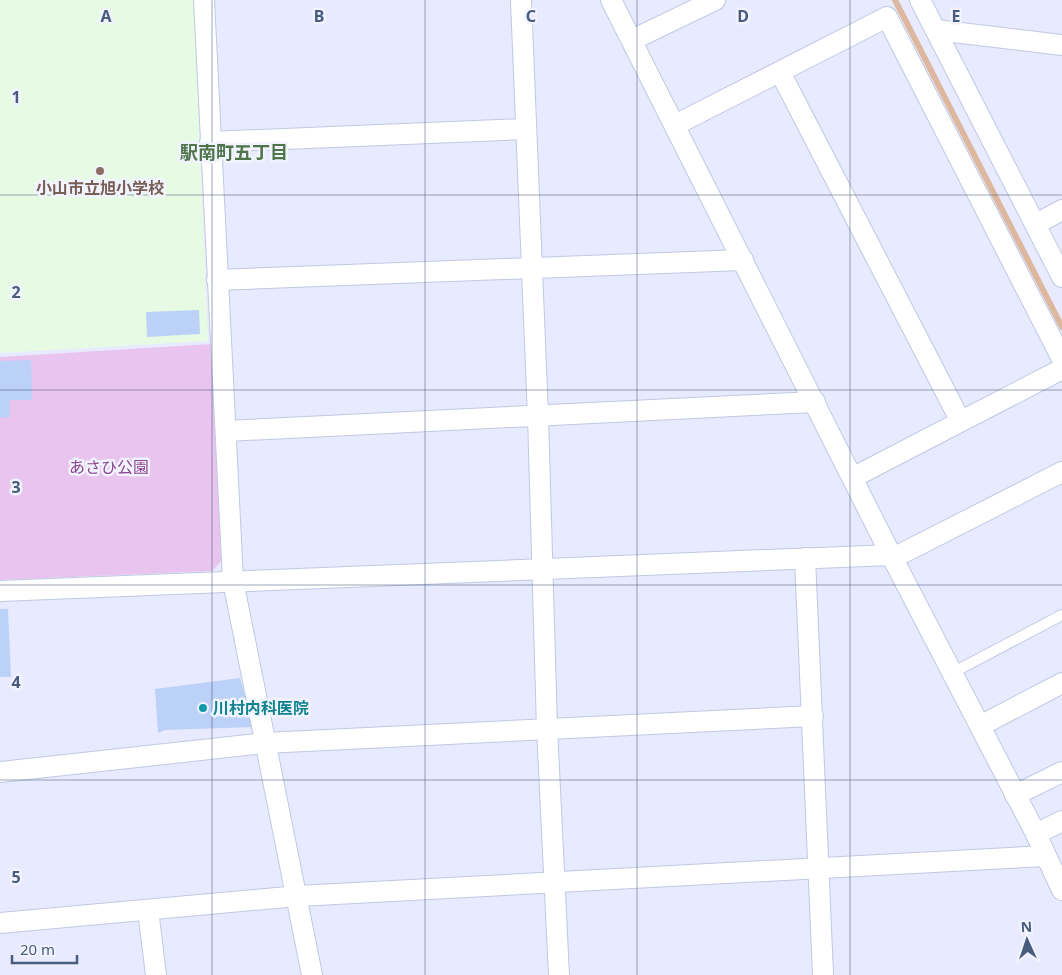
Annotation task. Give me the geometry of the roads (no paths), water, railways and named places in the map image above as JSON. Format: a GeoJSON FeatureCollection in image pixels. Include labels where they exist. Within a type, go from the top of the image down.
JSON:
{"type":"FeatureCollection","features":[{"type":"Feature","properties":{"kind":"street"},"geometry":{"type":"LineString","coordinates":[[204,0],[233,582],[298,896],[312,975]]}},
{"type":"Feature","properties":{"kind":"street"},"geometry":{"type":"LineString","coordinates":[[521,0],[538,416],[547,728],[559,975]]}},
{"type":"Feature","properties":{"kind":"street"},"geometry":{"type":"LineString","coordinates":[[611,0],[854,477],[892,556],[1036,834],[1062,890]]}},
{"type":"Feature","properties":{"kind":"street"},"geometry":{"type":"LineString","coordinates":[[632,40],[715,0]]}},
{"type":"Feature","properties":{"kind":"street"},"geometry":{"type":"LineString","coordinates":[[920,0],[1062,277]]}},
{"type":"Feature","properties":{"kind":"street"},"geometry":{"type":"LineString","coordinates":[[675,124],[887,17],[1062,359]]}},
{"type":"Feature","properties":{"kind":"street"},"geometry":{"type":"LineString","coordinates":[[936,30],[1062,46]]}},
{"type":"Feature","properties":{"kind":"street"},"geometry":{"type":"LineString","coordinates":[[780,72],[960,420]]}},
{"type":"Feature","properties":{"kind":"street"},"geometry":{"type":"LineString","coordinates":[[210,142],[525,129]]}},
{"type":"Feature","properties":{"kind":"street"},"geometry":{"type":"LineString","coordinates":[[1036,224],[1062,210]]}},
{"type":"Feature","properties":{"kind":"street"},"geometry":{"type":"LineString","coordinates":[[217,280],[743,260]]}},
{"type":"Feature","properties":{"kind":"street"},"geometry":{"type":"LineString","coordinates":[[854,477],[960,420],[1062,369]]}},
{"type":"Feature","properties":{"kind":"street"},"geometry":{"type":"LineString","coordinates":[[226,431],[815,402]]}},
{"type":"Feature","properties":{"kind":"street"},"geometry":{"type":"LineString","coordinates":[[0,591],[892,556],[1062,472]]}},
{"type":"Feature","properties":{"kind":"street"},"geometry":{"type":"LineString","coordinates":[[805,558],[823,975]]}},
{"type":"Feature","properties":{"kind":"street"},"geometry":{"type":"LineString","coordinates":[[980,726],[1062,683]]}},
{"type":"Feature","properties":{"kind":"street"},"geometry":{"type":"LineString","coordinates":[[0,772],[265,743],[813,716]]}},
{"type":"Feature","properties":{"kind":"street"},"geometry":{"type":"LineString","coordinates":[[1015,795],[1062,772]]}},
{"type":"Feature","properties":{"kind":"street"},"geometry":{"type":"LineString","coordinates":[[1036,834],[1062,821]]}},
{"type":"Feature","properties":{"kind":"street"},"geometry":{"type":"LineString","coordinates":[[0,923],[298,896],[1045,856]]}},
{"type":"Feature","properties":{"kind":"street"},"geometry":{"type":"LineString","coordinates":[[148,910],[156,975]]}},
{"type":"Feature","properties":{"kind":"lane"},"geometry":{"type":"LineString","coordinates":[[952,673],[1062,615]]}},
{"type":"Feature","properties":{"kind":"waterway"},"geometry":{"type":"LineString","coordinates":[[895,0],[1062,327]]}},
{"type":"Feature","properties":{"kind":"place","name":"小山市立旭小学校"},"geometry":{"type":"Point","coordinates":[100,171]}},
{"type":"Feature","properties":{"kind":"place","name":"川村内科医院"},"geometry":{"type":"Point","coordinates":[203,708]}},
{"type":"Feature","properties":{"kind":"district","name":"駅南町五丁目"},"geometry":{"type":"Point","coordinates":[234,153]}},
{"type":"Feature","properties":{"kind":"park label","name":"あさひ公園"},"geometry":{"type":"Point","coordinates":[109,467]}}]}
